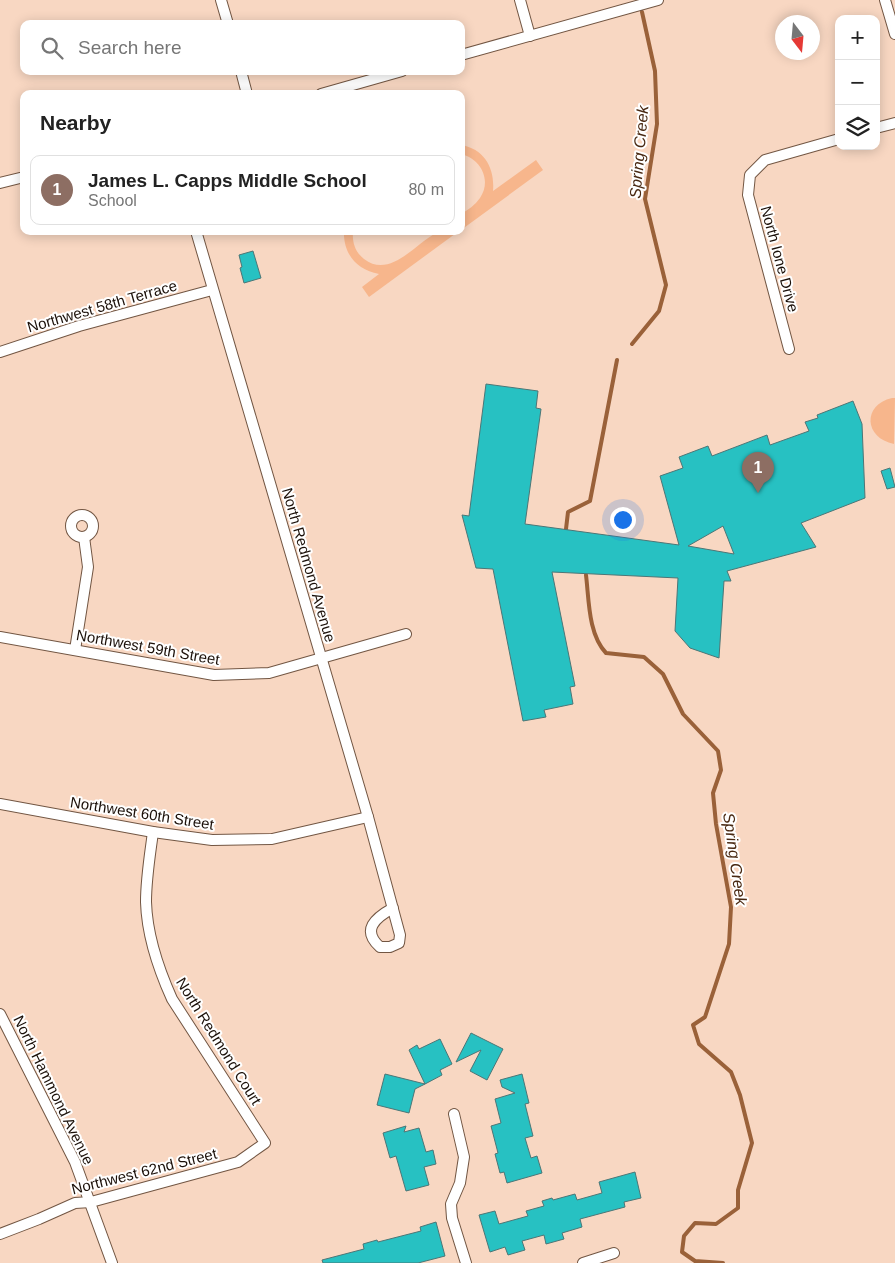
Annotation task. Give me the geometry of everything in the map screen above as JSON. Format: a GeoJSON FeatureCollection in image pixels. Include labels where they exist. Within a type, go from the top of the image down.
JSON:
{"type":"FeatureCollection","features":[{"type":"Feature","properties":{"kind":"street"},"geometry":{"type":"LineString","coordinates":[[221,0],[227,20]]}},
{"type":"Feature","properties":{"kind":"street"},"geometry":{"type":"LineString","coordinates":[[520,0],[530,36]]}},
{"type":"Feature","properties":{"kind":"street"},"geometry":{"type":"LineString","coordinates":[[465,54],[658,0]]}},
{"type":"Feature","properties":{"kind":"street"},"geometry":{"type":"LineString","coordinates":[[885,0],[895,34]]}},
{"type":"Feature","properties":{"kind":"street"},"geometry":{"type":"LineString","coordinates":[[242,75],[247,90]]}},
{"type":"Feature","properties":{"kind":"street"},"geometry":{"type":"LineString","coordinates":[[335,90],[388,75]]}},
{"type":"Feature","properties":{"kind":"street"},"geometry":{"type":"LineString","coordinates":[[880,127],[895,125]]}},
{"type":"Feature","properties":{"kind":"street","name":"North Ione Drive"},"geometry":{"type":"LineString","coordinates":[[789,349],[748,195],[750,175],[764,160],[835,140]]}},
{"type":"Feature","properties":{"kind":"street"},"geometry":{"type":"LineString","coordinates":[[0,183],[20,178]]}},
{"type":"Feature","properties":{"kind":"street","name":"North Redmond Avenue"},"geometry":{"type":"LineString","coordinates":[[197,235],[393,908]]}},
{"type":"Feature","properties":{"kind":"street","name":"Northwest 58th Terrace"},"geometry":{"type":"LineString","coordinates":[[0,352],[80,326],[212,290]]}},
{"type":"Feature","properties":{"kind":"street"},"geometry":{"type":"LineString","coordinates":[[76,650],[88,567],[84,537]]}},
{"type":"Feature","properties":{"kind":"street","name":"Northwest 59th Street"},"geometry":{"type":"LineString","coordinates":[[0,637],[214,675],[269,673],[406,634]]}},
{"type":"Feature","properties":{"kind":"street","name":"Northwest 60th Street"},"geometry":{"type":"LineString","coordinates":[[0,804],[153,832],[212,840],[272,839],[368,817]]}},
{"type":"Feature","properties":{"kind":"street","name":"North Redmond Court"},"geometry":{"type":"LineString","coordinates":[[153,832],[147,875],[146,902],[149,929],[162,977],[172,999],[265,1143]]}},
{"type":"Feature","properties":{"kind":"street","name":"North Hammond Avenue"},"geometry":{"type":"LineString","coordinates":[[0,1014],[71,1155],[91,1202],[112,1263]]}},
{"type":"Feature","properties":{"kind":"street"},"geometry":{"type":"LineString","coordinates":[[454,1114],[464,1157],[460,1183],[451,1204],[452,1218],[466,1263]]}},
{"type":"Feature","properties":{"kind":"street","name":"Northwest 62nd Street"},"geometry":{"type":"LineString","coordinates":[[0,1234],[74,1203],[91,1202],[238,1162],[265,1143]]}},
{"type":"Feature","properties":{"kind":"street"},"geometry":{"type":"LineString","coordinates":[[583,1263],[614,1253]]}},
{"type":"Feature","properties":{"kind":"shaded area"},"geometry":{"type":"Polygon","coordinates":[[[465,146],[476,151],[487,161],[492,175],[493,191],[536,160],[543,170],[465,227],[465,211],[478,201],[485,184],[483,171],[474,160],[465,156],[465,146]]]}},
{"type":"Feature","properties":{"kind":"shaded area"},"geometry":{"type":"Polygon","coordinates":[[[344,235],[353,235],[358,253],[364,259],[374,264],[383,265],[402,258],[433,235],[454,235],[369,297],[362,287],[379,274],[364,269],[353,260],[344,235]]]}},
{"type":"Feature","properties":{"kind":"shaded area"},"geometry":{"type":"Polygon","coordinates":[[[895,398],[894,444],[884,441],[877,435],[872,429],[871,421],[875,407],[895,398]]]}},
{"type":"Feature","properties":{"kind":"building"},"geometry":{"type":"Polygon","coordinates":[[[253,251],[261,278],[244,283],[239,255],[253,251]]]}},
{"type":"Feature","properties":{"kind":"building"},"geometry":{"type":"Polygon","coordinates":[[[486,384],[538,391],[536,408],[541,409],[525,524],[679,545],[660,476],[683,468],[679,457],[708,446],[712,456],[767,435],[770,445],[809,431],[805,422],[818,418],[817,415],[853,401],[862,424],[865,498],[801,523],[816,547],[727,571],[731,581],[724,581],[719,658],[690,648],[675,631],[678,578],[552,572],[575,686],[570,687],[573,704],[544,710],[546,717],[523,721],[493,569],[476,568],[462,515],[469,516],[486,384]],[[723,526],[688,546],[734,554],[723,526]]]}},
{"type":"Feature","properties":{"kind":"building"},"geometry":{"type":"Polygon","coordinates":[[[890,468],[895,487],[887,489],[881,471],[890,468]]]}},
{"type":"Feature","properties":{"kind":"building"},"geometry":{"type":"Polygon","coordinates":[[[471,1033],[503,1049],[487,1080],[470,1071],[481,1050],[456,1062],[471,1033]]]}},
{"type":"Feature","properties":{"kind":"building"},"geometry":{"type":"Polygon","coordinates":[[[440,1039],[452,1064],[440,1070],[442,1075],[425,1084],[409,1050],[417,1045],[419,1049],[440,1039]]]}},
{"type":"Feature","properties":{"kind":"building"},"geometry":{"type":"Polygon","coordinates":[[[385,1074],[425,1084],[415,1089],[409,1113],[377,1105],[385,1074]]]}},
{"type":"Feature","properties":{"kind":"building"},"geometry":{"type":"Polygon","coordinates":[[[522,1074],[529,1103],[525,1104],[533,1136],[525,1138],[531,1158],[537,1156],[542,1173],[507,1183],[504,1172],[500,1173],[495,1154],[498,1153],[491,1126],[501,1123],[495,1099],[515,1093],[502,1087],[500,1080],[522,1074]]]}},
{"type":"Feature","properties":{"kind":"building"},"geometry":{"type":"Polygon","coordinates":[[[406,1126],[404,1132],[419,1128],[426,1152],[433,1150],[436,1164],[424,1167],[429,1185],[406,1191],[396,1156],[390,1158],[383,1133],[406,1126]]]}},
{"type":"Feature","properties":{"kind":"building"},"geometry":{"type":"Polygon","coordinates":[[[635,1172],[641,1198],[624,1202],[625,1207],[580,1219],[582,1227],[562,1233],[564,1239],[546,1244],[544,1235],[522,1241],[525,1250],[508,1255],[505,1247],[490,1252],[479,1215],[495,1211],[499,1224],[528,1216],[526,1211],[544,1206],[542,1201],[575,1194],[577,1200],[602,1193],[599,1182],[635,1172]]]}},
{"type":"Feature","properties":{"kind":"building"},"geometry":{"type":"Polygon","coordinates":[[[436,1222],[445,1256],[418,1263],[323,1263],[322,1260],[364,1249],[363,1244],[421,1231],[420,1227],[436,1222]]]}},
{"type":"Feature","properties":{"kind":"waterway","name":"Spring Creek"},"geometry":{"type":"LineString","coordinates":[[632,344],[659,311],[666,285],[645,199],[657,124],[655,71],[642,12]]}},
{"type":"Feature","properties":{"kind":"waterway","name":"Spring Creek"},"geometry":{"type":"LineString","coordinates":[[566,529],[568,512],[590,501],[617,360]]}},
{"type":"Feature","properties":{"kind":"waterway","name":"Spring Creek"},"geometry":{"type":"LineString","coordinates":[[586,575],[590,616],[600,645],[606,653],[644,657],[663,674],[683,714],[718,751],[721,770],[713,793],[716,824],[731,907],[729,944],[705,1017],[693,1025],[699,1044],[731,1072],[740,1095],[752,1143],[738,1190],[738,1208],[716,1224],[695,1223],[684,1236],[682,1252],[695,1261],[723,1263]]}},
{"type":"Feature","properties":{"kind":"place","name":"James L. Capps Middle School"},"geometry":{"type":"Point","coordinates":[758,493]}}]}
